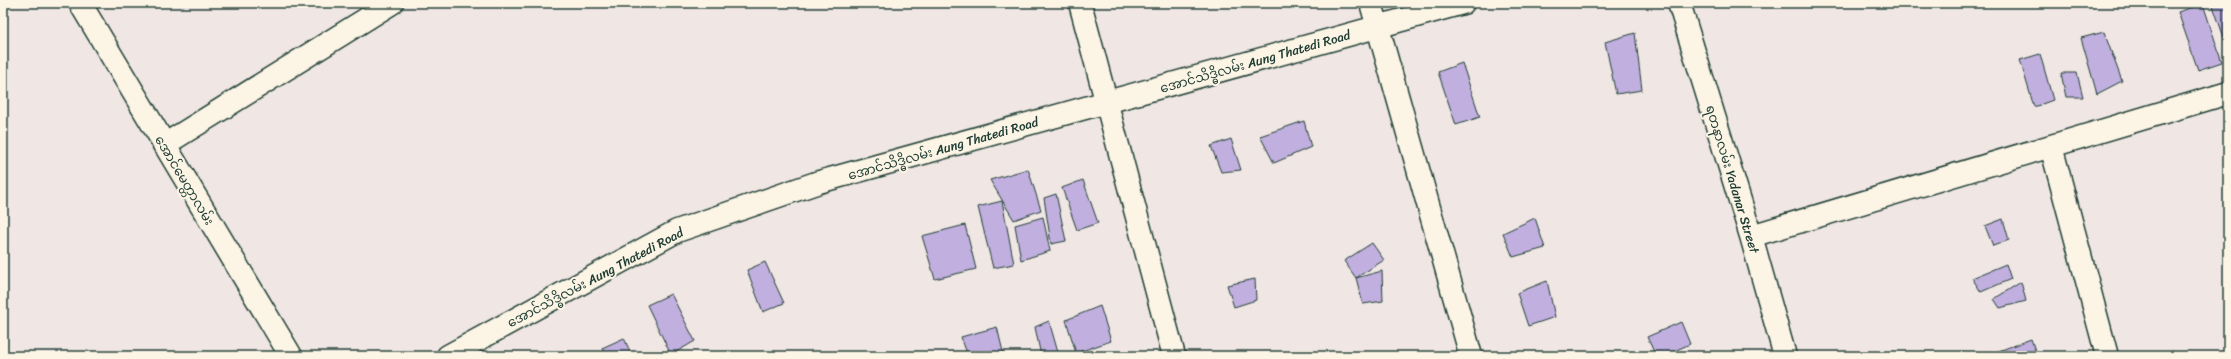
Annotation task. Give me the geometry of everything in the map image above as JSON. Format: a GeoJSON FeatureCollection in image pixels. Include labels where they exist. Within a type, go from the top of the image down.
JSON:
{"type":"FeatureCollection","features":[{"type":"Feature","properties":{"kind":"street","name":"အောင်မေတ္တာလမ်း"},"geometry":{"type":"LineString","coordinates":[[80,3],[291,356]]}},
{"type":"Feature","properties":{"kind":"street"},"geometry":{"type":"LineString","coordinates":[[164,145],[392,3]]}},
{"type":"Feature","properties":{"kind":"street"},"geometry":{"type":"LineString","coordinates":[[1080,3],[1174,356]]}},
{"type":"Feature","properties":{"kind":"street"},"geometry":{"type":"LineString","coordinates":[[1371,3],[1471,356]]}},
{"type":"Feature","properties":{"kind":"street","name":"အောင်သိဒ္ဓိလမ်း Aung Thatedi Road"},"geometry":{"type":"LineString","coordinates":[[448,356],[677,231],[819,182],[1463,3]]}},
{"type":"Feature","properties":{"kind":"street","name":"ရတနာလမ်း Yadanar Street"},"geometry":{"type":"LineString","coordinates":[[1679,3],[1785,356]]}},
{"type":"Feature","properties":{"kind":"street"},"geometry":{"type":"LineString","coordinates":[[1750,236],[2228,93]]}},
{"type":"Feature","properties":{"kind":"street"},"geometry":{"type":"LineString","coordinates":[[2051,146],[2107,356]]}},
{"type":"Feature","properties":{"kind":"building"},"geometry":{"type":"Polygon","coordinates":[[[2212,3],[2228,3],[2228,49],[2212,3]]]}},
{"type":"Feature","properties":{"kind":"building"},"geometry":{"type":"Polygon","coordinates":[[[2203,4],[2222,62],[2198,70],[2178,12],[2203,4]]]}},
{"type":"Feature","properties":{"kind":"building"},"geometry":{"type":"Polygon","coordinates":[[[2104,32],[2122,81],[2097,94],[2081,38],[2104,32]]]}},
{"type":"Feature","properties":{"kind":"building"},"geometry":{"type":"Polygon","coordinates":[[[1635,33],[1642,90],[1616,94],[1605,42],[1635,33]]]}},
{"type":"Feature","properties":{"kind":"building"},"geometry":{"type":"Polygon","coordinates":[[[2040,54],[2053,100],[2034,107],[2020,60],[2040,54]]]}},
{"type":"Feature","properties":{"kind":"building"},"geometry":{"type":"Polygon","coordinates":[[[1462,63],[1480,117],[1456,125],[1438,72],[1462,63]]]}},
{"type":"Feature","properties":{"kind":"building"},"geometry":{"type":"Polygon","coordinates":[[[2061,73],[2077,73],[2083,97],[2066,97],[2061,73]]]}},
{"type":"Feature","properties":{"kind":"building"},"geometry":{"type":"Polygon","coordinates":[[[1304,121],[1311,147],[1274,163],[1260,136],[1304,121]]]}},
{"type":"Feature","properties":{"kind":"building"},"geometry":{"type":"Polygon","coordinates":[[[1231,139],[1241,170],[1221,172],[1211,146],[1231,139]]]}},
{"type":"Feature","properties":{"kind":"building"},"geometry":{"type":"Polygon","coordinates":[[[1028,169],[1041,210],[1014,220],[990,180],[1028,169]]]}},
{"type":"Feature","properties":{"kind":"building"},"geometry":{"type":"Polygon","coordinates":[[[1083,180],[1098,223],[1077,230],[1062,188],[1083,180]]]}},
{"type":"Feature","properties":{"kind":"building"},"geometry":{"type":"Polygon","coordinates":[[[1056,194],[1066,241],[1051,244],[1044,198],[1056,194]]]}},
{"type":"Feature","properties":{"kind":"building"},"geometry":{"type":"Polygon","coordinates":[[[1002,201],[1014,264],[993,268],[978,207],[1002,201]]]}},
{"type":"Feature","properties":{"kind":"building"},"geometry":{"type":"Polygon","coordinates":[[[1043,217],[1050,251],[1021,260],[1015,225],[1043,217]]]}},
{"type":"Feature","properties":{"kind":"building"},"geometry":{"type":"Polygon","coordinates":[[[1535,218],[1545,248],[1513,257],[1503,233],[1535,218]]]}},
{"type":"Feature","properties":{"kind":"building"},"geometry":{"type":"Polygon","coordinates":[[[2003,219],[2009,240],[1993,246],[1985,226],[2003,219]]]}},
{"type":"Feature","properties":{"kind":"building"},"geometry":{"type":"Polygon","coordinates":[[[965,225],[976,269],[935,279],[922,236],[965,225]]]}},
{"type":"Feature","properties":{"kind":"building"},"geometry":{"type":"Polygon","coordinates":[[[1372,243],[1384,260],[1356,278],[1344,261],[1372,243]]]}},
{"type":"Feature","properties":{"kind":"building"},"geometry":{"type":"Polygon","coordinates":[[[765,262],[784,303],[763,312],[747,270],[765,262]]]}},
{"type":"Feature","properties":{"kind":"building"},"geometry":{"type":"Polygon","coordinates":[[[2006,264],[2011,279],[1981,292],[1972,278],[2006,264]]]}},
{"type":"Feature","properties":{"kind":"building"},"geometry":{"type":"Polygon","coordinates":[[[1382,271],[1383,301],[1363,304],[1356,278],[1382,271]]]}},
{"type":"Feature","properties":{"kind":"building"},"geometry":{"type":"Polygon","coordinates":[[[1255,279],[1256,300],[1234,307],[1227,285],[1255,279]]]}},
{"type":"Feature","properties":{"kind":"building"},"geometry":{"type":"Polygon","coordinates":[[[1547,281],[1555,317],[1528,326],[1517,293],[1547,281]]]}},
{"type":"Feature","properties":{"kind":"building"},"geometry":{"type":"Polygon","coordinates":[[[2021,282],[2026,301],[2000,308],[1994,299],[2021,282]]]}},
{"type":"Feature","properties":{"kind":"building"},"geometry":{"type":"Polygon","coordinates":[[[671,294],[695,341],[671,355],[647,305],[671,294]]]}},
{"type":"Feature","properties":{"kind":"building"},"geometry":{"type":"Polygon","coordinates":[[[1100,306],[1111,341],[1076,353],[1066,320],[1100,306]]]}},
{"type":"Feature","properties":{"kind":"building"},"geometry":{"type":"Polygon","coordinates":[[[1049,321],[1059,356],[1041,356],[1035,327],[1049,321]]]}},
{"type":"Feature","properties":{"kind":"building"},"geometry":{"type":"Polygon","coordinates":[[[1681,322],[1690,344],[1663,356],[1656,356],[1647,337],[1681,322]]]}},
{"type":"Feature","properties":{"kind":"building"},"geometry":{"type":"Polygon","coordinates":[[[997,327],[1004,356],[968,356],[961,337],[997,327]]]}},
{"type":"Feature","properties":{"kind":"building"},"geometry":{"type":"Polygon","coordinates":[[[624,338],[632,356],[605,356],[602,348],[624,338]]]}},
{"type":"Feature","properties":{"kind":"building"},"geometry":{"type":"Polygon","coordinates":[[[2031,339],[2037,356],[1996,356],[1996,352],[2031,339]]]}}]}
